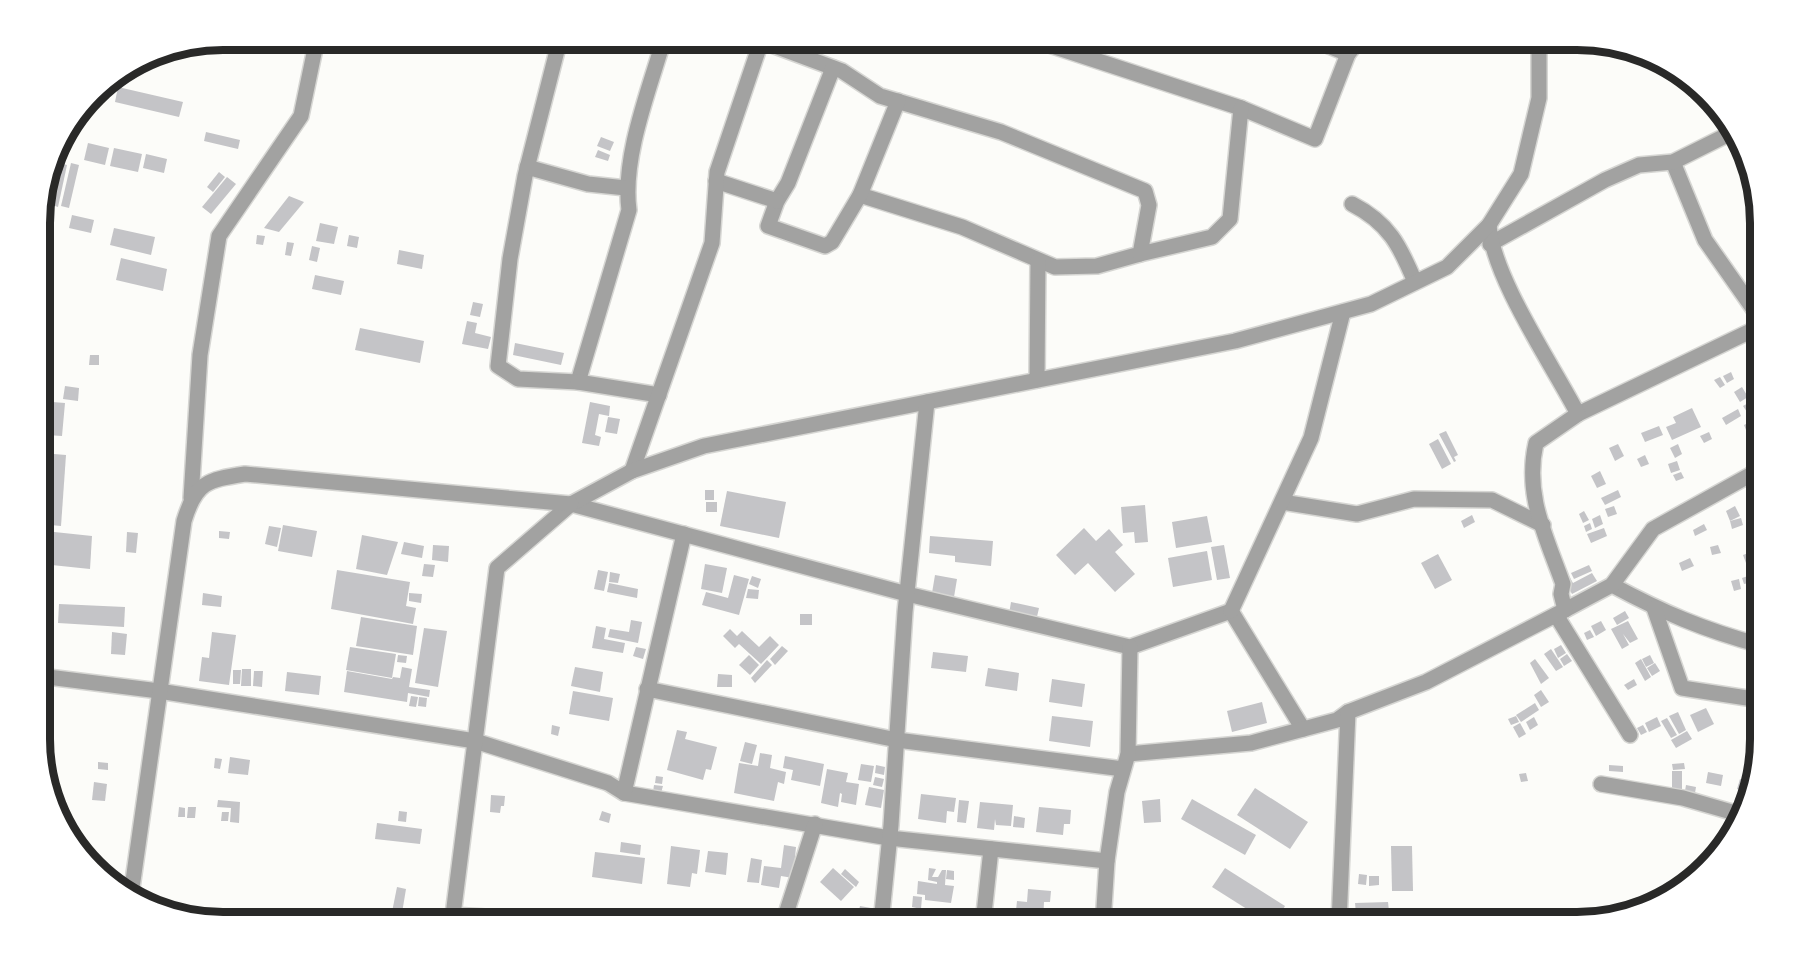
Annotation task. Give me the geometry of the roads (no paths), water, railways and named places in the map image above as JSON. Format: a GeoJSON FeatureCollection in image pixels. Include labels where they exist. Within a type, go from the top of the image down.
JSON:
{"type":"FeatureCollection","features":[{"type":"Feature","properties":{"kind":"street"},"geometry":{"type":"LineString","coordinates":[[132,887],[184,521],[191,498],[200,355],[219,236],[301,116],[315,49]]}},
{"type":"Feature","properties":{"kind":"street"},"geometry":{"type":"LineString","coordinates":[[557,49],[527,167],[510,259],[498,366],[508,375],[518,379],[578,382],[659,395]]}},
{"type":"Feature","properties":{"kind":"street"},"geometry":{"type":"LineString","coordinates":[[578,382],[629,210],[626,188],[641,117],[661,49]]}},
{"type":"Feature","properties":{"kind":"street"},"geometry":{"type":"LineString","coordinates":[[632,471],[712,243],[716,181],[758,49]]}},
{"type":"Feature","properties":{"kind":"street"},"geometry":{"type":"LineString","coordinates":[[784,49],[842,71],[880,96],[1001,132],[1145,191],[1149,205],[1140,254]]}},
{"type":"Feature","properties":{"kind":"street"},"geometry":{"type":"LineString","coordinates":[[1061,49],[1241,108],[1315,139],[1352,49]]}},
{"type":"Feature","properties":{"kind":"street"},"geometry":{"type":"LineString","coordinates":[[1336,49],[1348,54]]}},
{"type":"Feature","properties":{"kind":"street"},"geometry":{"type":"LineString","coordinates":[[453,912],[497,568],[571,504],[632,471],[704,446],[1235,341],[1371,304],[1446,267],[1489,225],[1521,174],[1539,98],[1539,49]]}},
{"type":"Feature","properties":{"kind":"street"},"geometry":{"type":"LineString","coordinates":[[833,68],[788,183],[777,201],[768,226],[825,246],[832,242],[860,195],[898,101]]}},
{"type":"Feature","properties":{"kind":"street"},"geometry":{"type":"LineString","coordinates":[[860,195],[962,228],[1055,267],[1097,266],[1212,237],[1230,219],[1241,108]]}},
{"type":"Feature","properties":{"kind":"street"},"geometry":{"type":"LineString","coordinates":[[1490,244],[1605,180],[1639,165],[1673,162],[1726,136]]}},
{"type":"Feature","properties":{"kind":"street"},"geometry":{"type":"LineString","coordinates":[[1673,162],[1705,240],[1750,304]]}},
{"type":"Feature","properties":{"kind":"street"},"geometry":{"type":"LineString","coordinates":[[527,167],[588,184],[626,188]]}},
{"type":"Feature","properties":{"kind":"street"},"geometry":{"type":"LineString","coordinates":[[716,181],[777,201]]}},
{"type":"Feature","properties":{"kind":"street"},"geometry":{"type":"LineString","coordinates":[[1352,204],[1368,212],[1398,242],[1415,282]]}},
{"type":"Feature","properties":{"kind":"street"},"geometry":{"type":"LineString","coordinates":[[1489,225],[1490,244],[1511,293],[1578,414]]}},
{"type":"Feature","properties":{"kind":"street"},"geometry":{"type":"LineString","coordinates":[[1037,380],[1038,261]]}},
{"type":"Feature","properties":{"kind":"street"},"geometry":{"type":"LineString","coordinates":[[191,498],[212,479],[245,474],[571,504],[907,594],[1130,647],[1231,611],[1311,438],[1343,312]]}},
{"type":"Feature","properties":{"kind":"street"},"geometry":{"type":"LineString","coordinates":[[1630,735],[1561,613],[1563,584],[1535,501],[1531,467],[1536,443],[1578,414],[1750,331]]}},
{"type":"Feature","properties":{"kind":"street"},"geometry":{"type":"LineString","coordinates":[[882,912],[890,838],[907,594],[927,402]]}},
{"type":"Feature","properties":{"kind":"street"},"geometry":{"type":"LineString","coordinates":[[647,689],[897,740],[1126,762],[1251,743],[1337,720],[1348,712],[1426,682],[1561,613],[1612,585],[1653,529],[1750,475]]}},
{"type":"Feature","properties":{"kind":"street"},"geometry":{"type":"LineString","coordinates":[[1282,502],[1356,514],[1414,499],[1492,500],[1543,525]]}},
{"type":"Feature","properties":{"kind":"street"},"geometry":{"type":"LineString","coordinates":[[624,793],[684,534]]}},
{"type":"Feature","properties":{"kind":"street"},"geometry":{"type":"LineString","coordinates":[[1612,585],[1654,608],[1708,631],[1750,642]]}},
{"type":"Feature","properties":{"kind":"street"},"geometry":{"type":"LineString","coordinates":[[1654,608],[1682,688],[1750,698]]}},
{"type":"Feature","properties":{"kind":"street"},"geometry":{"type":"LineString","coordinates":[[1231,611],[1303,729]]}},
{"type":"Feature","properties":{"kind":"street"},"geometry":{"type":"LineString","coordinates":[[1104,912],[1107,861],[1117,792],[1126,762],[1130,647]]}},
{"type":"Feature","properties":{"kind":"street"},"geometry":{"type":"LineString","coordinates":[[49,677],[159,691],[475,741],[608,783],[624,793],[890,838],[1107,861]]}},
{"type":"Feature","properties":{"kind":"street"},"geometry":{"type":"LineString","coordinates":[[1339,912],[1348,712]]}},
{"type":"Feature","properties":{"kind":"street"},"geometry":{"type":"LineString","coordinates":[[1601,784],[1683,798],[1733,813]]}},
{"type":"Feature","properties":{"kind":"street"},"geometry":{"type":"LineString","coordinates":[[787,912],[815,824]]}},
{"type":"Feature","properties":{"kind":"street"},"geometry":{"type":"LineString","coordinates":[[984,912],[991,849]]}}]}
